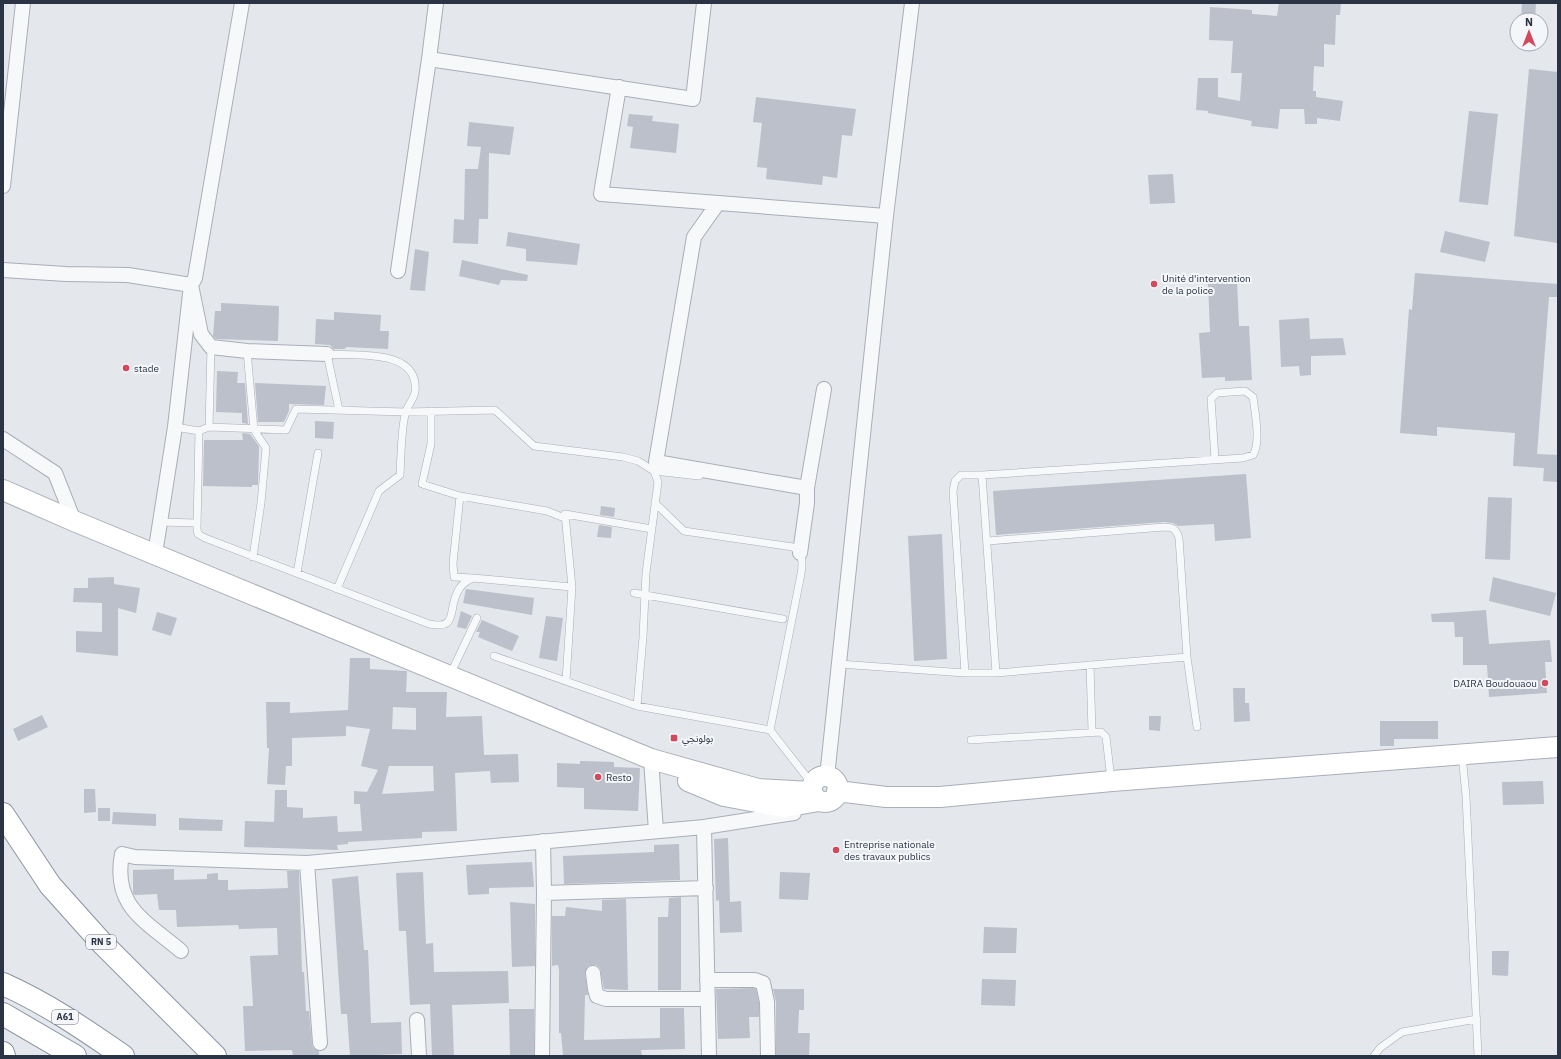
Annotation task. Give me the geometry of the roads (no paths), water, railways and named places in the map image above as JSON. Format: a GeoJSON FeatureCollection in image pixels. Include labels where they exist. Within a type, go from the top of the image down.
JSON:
{"type":"FeatureCollection","features":[{"type":"Feature","properties":{"kind":"highway","name":"RN 5"},"geometry":{"type":"LineString","coordinates":[[3,814],[50,885],[111,953],[215,1056]]}},
{"type":"Feature","properties":{"kind":"highway","name":"A61"},"geometry":{"type":"LineString","coordinates":[[3,984],[26,994],[78,1024],[123,1056]]}},
{"type":"Feature","properties":{"kind":"highway"},"geometry":{"type":"LineString","coordinates":[[3,1014],[75,1056]]}},
{"type":"Feature","properties":{"kind":"main road"},"geometry":{"type":"LineString","coordinates":[[3,490],[74,521],[450,675],[650,759],[758,789],[823,791],[886,797],[940,797],[1112,781],[1462,753],[1558,747]]}},
{"type":"Feature","properties":{"kind":"street"},"geometry":{"type":"LineString","coordinates":[[3,186],[23,3]]}},
{"type":"Feature","properties":{"kind":"street"},"geometry":{"type":"LineString","coordinates":[[155,554],[175,427],[191,285],[195,278],[242,3]]}},
{"type":"Feature","properties":{"kind":"street"},"geometry":{"type":"LineString","coordinates":[[398,272],[436,3]]}},
{"type":"Feature","properties":{"kind":"street"},"geometry":{"type":"LineString","coordinates":[[429,59],[693,98],[704,3]]}},
{"type":"Feature","properties":{"kind":"street"},"geometry":{"type":"LineString","coordinates":[[182,951],[132,909],[124,898],[120,878],[122,854],[135,857],[307,863],[704,827],[794,813],[823,791],[839,664],[886,216],[912,3]]}},
{"type":"Feature","properties":{"kind":"street"},"geometry":{"type":"LineString","coordinates":[[619,87],[601,194],[886,216]]}},
{"type":"Feature","properties":{"kind":"street"},"geometry":{"type":"LineString","coordinates":[[718,203],[694,237],[656,462],[807,488]]}},
{"type":"Feature","properties":{"kind":"street"},"geometry":{"type":"LineString","coordinates":[[3,270],[66,274],[128,275],[191,285]]}},
{"type":"Feature","properties":{"kind":"street"},"geometry":{"type":"LineString","coordinates":[[191,285],[201,334],[211,348],[327,354]]}},
{"type":"Feature","properties":{"kind":"street"},"geometry":{"type":"LineString","coordinates":[[800,553],[807,503],[807,488],[824,388]]}},
{"type":"Feature","properties":{"kind":"street"},"geometry":{"type":"LineString","coordinates":[[3,439],[55,473],[74,521]]}},
{"type":"Feature","properties":{"kind":"street"},"geometry":{"type":"LineString","coordinates":[[650,759],[656,831]]}},
{"type":"Feature","properties":{"kind":"street"},"geometry":{"type":"LineString","coordinates":[[704,827],[709,1056]]}},
{"type":"Feature","properties":{"kind":"street"},"geometry":{"type":"LineString","coordinates":[[542,1056],[544,893],[543,841]]}},
{"type":"Feature","properties":{"kind":"street"},"geometry":{"type":"LineString","coordinates":[[307,863],[320,1043]]}},
{"type":"Feature","properties":{"kind":"street"},"geometry":{"type":"LineString","coordinates":[[544,893],[706,888]]}},
{"type":"Feature","properties":{"kind":"street"},"geometry":{"type":"LineString","coordinates":[[594,973],[597,996],[606,999],[708,999]]}},
{"type":"Feature","properties":{"kind":"street"},"geometry":{"type":"LineString","coordinates":[[708,980],[755,980],[763,983],[767,1002],[768,1056]]}},
{"type":"Feature","properties":{"kind":"street"},"geometry":{"type":"LineString","coordinates":[[417,1020],[419,1056]]}},
{"type":"Feature","properties":{"kind":"lane"},"geometry":{"type":"LineString","coordinates":[[209,427],[211,348]]}},
{"type":"Feature","properties":{"kind":"lane"},"geometry":{"type":"LineString","coordinates":[[247,351],[254,430],[266,448],[261,503],[253,557]]}},
{"type":"Feature","properties":{"kind":"lane"},"geometry":{"type":"LineString","coordinates":[[338,589],[378,491],[400,475],[406,412],[415,393],[412,374],[403,363],[389,358],[327,354],[339,410]]}},
{"type":"Feature","properties":{"kind":"lane"},"geometry":{"type":"LineString","coordinates":[[965,673],[953,491],[955,480],[961,475],[982,475],[1243,458],[1253,455],[1256,451],[1257,441],[1253,397],[1245,391],[1217,393],[1211,399],[1215,459]]}},
{"type":"Feature","properties":{"kind":"lane"},"geometry":{"type":"LineString","coordinates":[[175,427],[199,431],[209,427],[254,430],[286,430],[296,409],[406,412],[495,410],[534,446],[623,457],[646,464],[654,471],[658,482],[646,573],[644,637],[637,706]]}},
{"type":"Feature","properties":{"kind":"lane"},"geometry":{"type":"LineString","coordinates":[[431,411],[431,444],[422,484],[460,496],[547,511],[562,517],[566,514],[652,529]]}},
{"type":"Feature","properties":{"kind":"lane"},"geometry":{"type":"LineString","coordinates":[[199,431],[196,523],[198,534],[205,538],[438,626],[446,625],[450,620],[456,593],[463,583],[473,578]]}},
{"type":"Feature","properties":{"kind":"lane"},"geometry":{"type":"LineString","coordinates":[[297,574],[318,453]]}},
{"type":"Feature","properties":{"kind":"lane"},"geometry":{"type":"LineString","coordinates":[[654,471],[807,488]]}},
{"type":"Feature","properties":{"kind":"lane"},"geometry":{"type":"LineString","coordinates":[[982,475],[988,541],[996,673]]}},
{"type":"Feature","properties":{"kind":"lane"},"geometry":{"type":"LineString","coordinates":[[460,496],[453,563],[454,577],[572,587]]}},
{"type":"Feature","properties":{"kind":"lane"},"geometry":{"type":"LineString","coordinates":[[655,502],[684,531],[793,547],[800,553],[803,563],[770,730]]}},
{"type":"Feature","properties":{"kind":"lane"},"geometry":{"type":"LineString","coordinates":[[566,514],[572,587],[566,681]]}},
{"type":"Feature","properties":{"kind":"lane"},"geometry":{"type":"LineString","coordinates":[[160,522],[196,523]]}},
{"type":"Feature","properties":{"kind":"lane"},"geometry":{"type":"LineString","coordinates":[[988,541],[1164,527],[1171,527],[1176,530],[1180,538],[1187,657],[1197,727]]}},
{"type":"Feature","properties":{"kind":"lane"},"geometry":{"type":"LineString","coordinates":[[634,593],[783,619]]}},
{"type":"Feature","properties":{"kind":"lane"},"geometry":{"type":"LineString","coordinates":[[450,675],[477,618]]}},
{"type":"Feature","properties":{"kind":"lane"},"geometry":{"type":"LineString","coordinates":[[494,656],[637,706],[770,730],[823,791]]}},
{"type":"Feature","properties":{"kind":"lane"},"geometry":{"type":"LineString","coordinates":[[839,664],[965,673],[996,673],[1187,657]]}},
{"type":"Feature","properties":{"kind":"lane"},"geometry":{"type":"LineString","coordinates":[[1090,665],[1092,731]]}},
{"type":"Feature","properties":{"kind":"lane"},"geometry":{"type":"LineString","coordinates":[[971,740],[1092,731],[1101,732],[1106,737],[1112,781]]}},
{"type":"Feature","properties":{"kind":"lane"},"geometry":{"type":"LineString","coordinates":[[1462,753],[1466,796],[1478,1056]]}},
{"type":"Feature","properties":{"kind":"lane"},"geometry":{"type":"LineString","coordinates":[[1374,1056],[1380,1048],[1402,1032],[1477,1019]]}},
{"type":"Feature","properties":{"kind":"place","name":"Unité d'intervention de la police"},"geometry":{"type":"Point","coordinates":[1154,284]}},
{"type":"Feature","properties":{"kind":"place","name":"stade"},"geometry":{"type":"Point","coordinates":[126,368]}},
{"type":"Feature","properties":{"kind":"place","name":"DAIRA Boudouaou"},"geometry":{"type":"Point","coordinates":[1545,683]}},
{"type":"Feature","properties":{"kind":"place","name":"بولونجي"},"geometry":{"type":"Point","coordinates":[674,738]}},
{"type":"Feature","properties":{"kind":"place","name":"Resto"},"geometry":{"type":"Point","coordinates":[598,777]}},
{"type":"Feature","properties":{"kind":"place","name":"Entreprise nationale des travaux publics"},"geometry":{"type":"Point","coordinates":[836,850]}}]}
